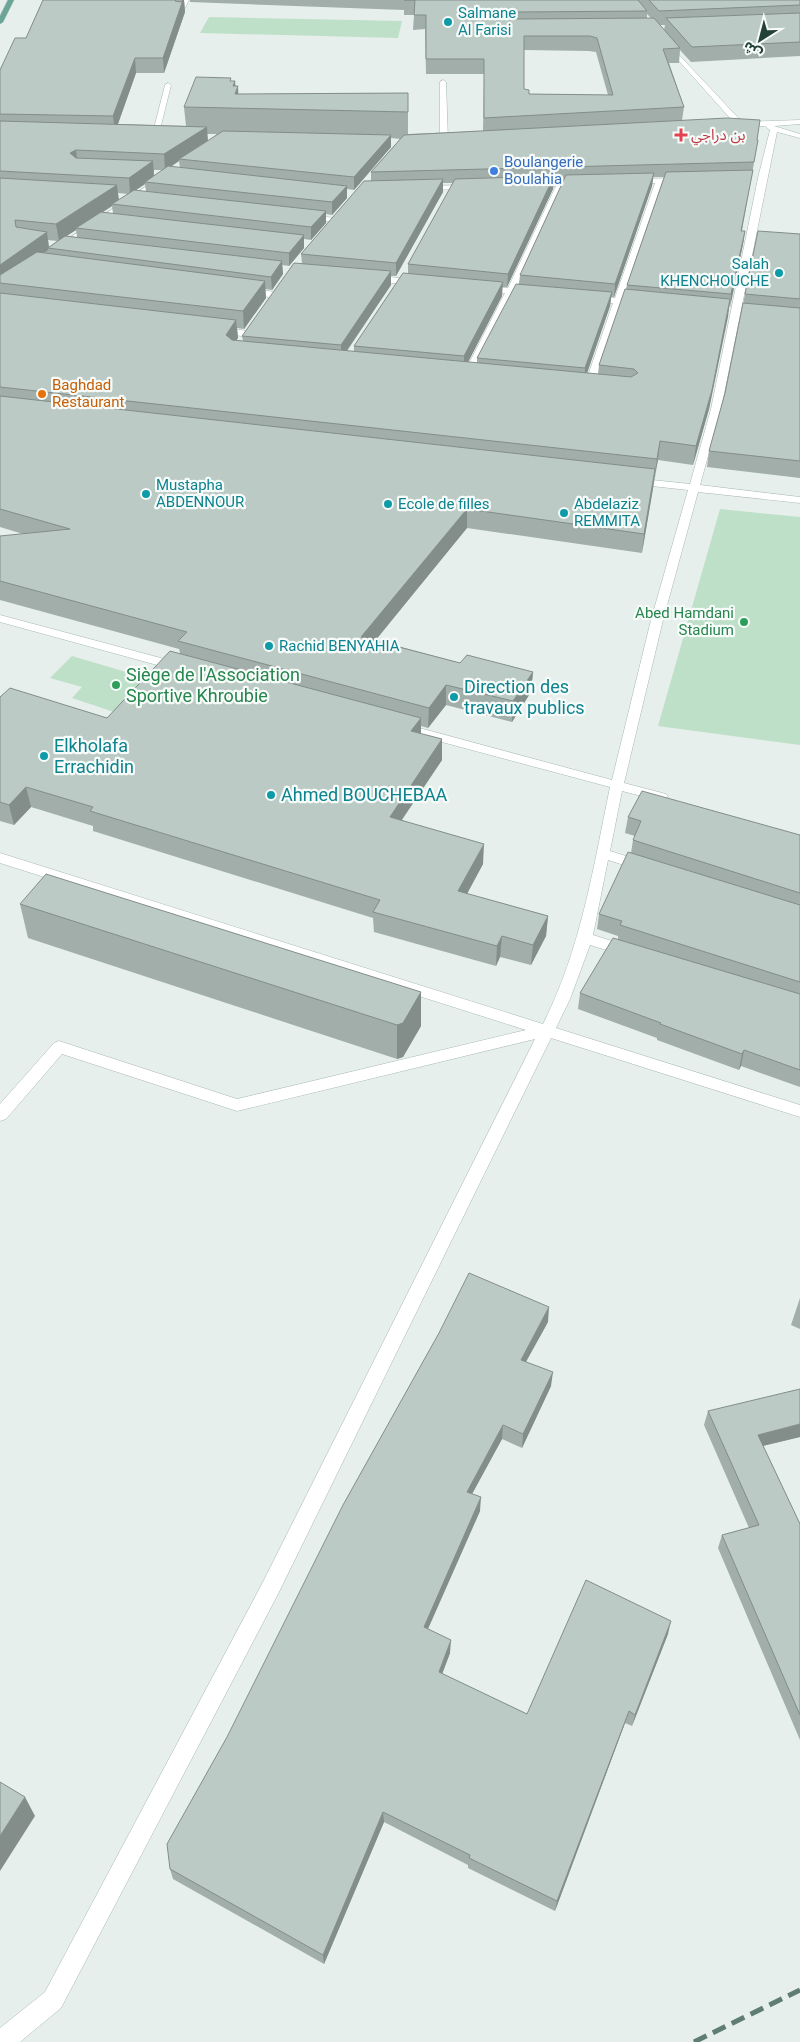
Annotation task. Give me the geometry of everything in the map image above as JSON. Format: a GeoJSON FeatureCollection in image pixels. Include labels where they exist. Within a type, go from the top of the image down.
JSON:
{"type":"FeatureCollection","features":[{"type":"Feature","properties":{"kind":"main road"},"geometry":{"type":"LineString","coordinates":[[0,22],[11,0]]}},
{"type":"Feature","properties":{"kind":"street"},"geometry":{"type":"LineString","coordinates":[[180,12],[186,0]]}},
{"type":"Feature","properties":{"kind":"street"},"geometry":{"type":"LineString","coordinates":[[654,29],[735,124],[770,126],[800,122]]}},
{"type":"Feature","properties":{"kind":"street"},"geometry":{"type":"LineString","coordinates":[[443,82],[440,141],[454,140]]}},
{"type":"Feature","properties":{"kind":"street"},"geometry":{"type":"LineString","coordinates":[[154,138],[168,85]]}},
{"type":"Feature","properties":{"kind":"street"},"geometry":{"type":"LineString","coordinates":[[770,126],[800,136]]}},
{"type":"Feature","properties":{"kind":"street"},"geometry":{"type":"LineString","coordinates":[[1,2042],[53,2000],[270,1589],[563,999],[585,938],[617,785],[657,620],[716,409],[736,312],[757,178],[770,126]]}},
{"type":"Feature","properties":{"kind":"street"},"geometry":{"type":"LineString","coordinates":[[144,138],[163,139]]}},
{"type":"Feature","properties":{"kind":"street"},"geometry":{"type":"LineString","coordinates":[[52,248],[62,245],[170,175],[152,173]]}},
{"type":"Feature","properties":{"kind":"street"},"geometry":{"type":"LineString","coordinates":[[589,387],[660,180]]}},
{"type":"Feature","properties":{"kind":"street"},"geometry":{"type":"LineString","coordinates":[[620,182],[688,180]]}},
{"type":"Feature","properties":{"kind":"street"},"geometry":{"type":"LineString","coordinates":[[521,185],[590,183]]}},
{"type":"Feature","properties":{"kind":"street"},"geometry":{"type":"LineString","coordinates":[[468,375],[511,291],[561,184]]}},
{"type":"Feature","properties":{"kind":"street"},"geometry":{"type":"LineString","coordinates":[[411,189],[481,186]]}},
{"type":"Feature","properties":{"kind":"street"},"geometry":{"type":"LineString","coordinates":[[446,196],[451,187]]}},
{"type":"Feature","properties":{"kind":"street"},"geometry":{"type":"LineString","coordinates":[[115,197],[153,200]]}},
{"type":"Feature","properties":{"kind":"street"},"geometry":{"type":"LineString","coordinates":[[297,216],[336,220]]}},
{"type":"Feature","properties":{"kind":"street"},"geometry":{"type":"LineString","coordinates":[[100,220],[120,222]]}},
{"type":"Feature","properties":{"kind":"street"},"geometry":{"type":"LineString","coordinates":[[62,245],[83,246]]}},
{"type":"Feature","properties":{"kind":"street"},"geometry":{"type":"LineString","coordinates":[[361,277],[428,284]]}},
{"type":"Feature","properties":{"kind":"street"},"geometry":{"type":"LineString","coordinates":[[474,288],[541,294]]}},
{"type":"Feature","properties":{"kind":"street"},"geometry":{"type":"LineString","coordinates":[[236,290],[276,295]]}},
{"type":"Feature","properties":{"kind":"street"},"geometry":{"type":"LineString","coordinates":[[580,297],[649,304]]}},
{"type":"Feature","properties":{"kind":"street"},"geometry":{"type":"LineString","coordinates":[[208,329],[251,330],[239,346]]}},
{"type":"Feature","properties":{"kind":"street"},"geometry":{"type":"LineString","coordinates":[[624,480],[800,500]]}},
{"type":"Feature","properties":{"kind":"street"},"geometry":{"type":"LineString","coordinates":[[0,618],[193,670]]}},
{"type":"Feature","properties":{"kind":"street"},"geometry":{"type":"LineString","coordinates":[[386,722],[672,800]]}},
{"type":"Feature","properties":{"kind":"street"},"geometry":{"type":"LineString","coordinates":[[604,854],[660,871]]}},
{"type":"Feature","properties":{"kind":"street"},"geometry":{"type":"LineString","coordinates":[[0,858],[800,1111]]}},
{"type":"Feature","properties":{"kind":"street"},"geometry":{"type":"LineString","coordinates":[[585,938],[641,955]]}},
{"type":"Feature","properties":{"kind":"street"},"geometry":{"type":"LineString","coordinates":[[0,1115],[59,1046],[237,1105],[548,1031]]}},
{"type":"Feature","properties":{"kind":"green space"},"geometry":{"type":"Polygon","coordinates":[[[209,17],[402,21],[398,38],[200,33],[209,17]]]}},
{"type":"Feature","properties":{"kind":"green space","name":"Abed Hamdani Stadium"},"geometry":{"type":"Polygon","coordinates":[[[720,509],[800,517],[800,745],[658,726],[720,509]]]}},
{"type":"Feature","properties":{"kind":"green space","name":"Siège de l'Association Sportive Khroubie"},"geometry":{"type":"Polygon","coordinates":[[[72,656],[160,682],[126,716],[72,698],[82,687],[50,678],[72,656]]]}},
{"type":"Feature","properties":{"kind":"building"},"geometry":{"type":"Polygon","coordinates":[[[43,0],[176,0],[181,2],[183,0],[163,58],[135,58],[113,116],[0,114],[0,70],[15,38],[26,38],[43,0]]]}},
{"type":"Feature","properties":{"kind":"building"},"geometry":{"type":"Polygon","coordinates":[[[415,0],[638,0],[647,11],[517,12],[512,16],[517,19],[654,18],[680,48],[663,49],[684,107],[484,118],[484,59],[426,59],[426,15],[414,15],[415,0]],[[524,36],[524,89],[529,90],[529,94],[613,95],[597,38],[590,36],[524,36]]]}},
{"type":"Feature","properties":{"kind":"building"},"geometry":{"type":"Polygon","coordinates":[[[649,0],[800,0],[800,5],[659,11],[649,0]]]}},
{"type":"Feature","properties":{"kind":"building"},"geometry":{"type":"Polygon","coordinates":[[[800,13],[800,42],[692,47],[666,18],[800,13]]]}},
{"type":"Feature","properties":{"kind":"building"},"geometry":{"type":"Polygon","coordinates":[[[196,77],[231,78],[230,81],[235,81],[233,86],[238,86],[235,94],[408,93],[408,112],[184,107],[196,77]]]}},
{"type":"Feature","properties":{"kind":"building"},"geometry":{"type":"Polygon","coordinates":[[[727,118],[760,120],[754,162],[371,172],[404,135],[727,118]]]}},
{"type":"Feature","properties":{"kind":"building"},"geometry":{"type":"Polygon","coordinates":[[[0,121],[207,127],[164,154],[76,150],[70,153],[76,158],[153,161],[129,178],[0,171],[0,121]]]}},
{"type":"Feature","properties":{"kind":"building"},"geometry":{"type":"Polygon","coordinates":[[[223,131],[391,135],[354,177],[179,159],[223,131]]]}},
{"type":"Feature","properties":{"kind":"building"},"geometry":{"type":"Polygon","coordinates":[[[168,166],[347,186],[332,202],[145,182],[168,166]]]}},
{"type":"Feature","properties":{"kind":"building"},"geometry":{"type":"Polygon","coordinates":[[[753,170],[741,231],[745,231],[731,294],[627,285],[666,172],[753,170]]]}},
{"type":"Feature","properties":{"kind":"building"},"geometry":{"type":"Polygon","coordinates":[[[654,173],[615,284],[520,275],[566,175],[654,173]]]}},
{"type":"Feature","properties":{"kind":"building"},"geometry":{"type":"Polygon","coordinates":[[[554,176],[508,274],[408,264],[455,179],[554,176]]]}},
{"type":"Feature","properties":{"kind":"building"},"geometry":{"type":"Polygon","coordinates":[[[0,178],[117,185],[56,224],[15,220],[16,227],[47,232],[0,265],[0,178]]]}},
{"type":"Feature","properties":{"kind":"building"},"geometry":{"type":"Polygon","coordinates":[[[443,179],[396,263],[301,254],[364,181],[443,179]]]}},
{"type":"Feature","properties":{"kind":"building"},"geometry":{"type":"Polygon","coordinates":[[[134,190],[326,211],[311,227],[112,204],[134,190]]]}},
{"type":"Feature","properties":{"kind":"building"},"geometry":{"type":"Polygon","coordinates":[[[101,212],[304,235],[289,253],[76,228],[101,212]]]}},
{"type":"Feature","properties":{"kind":"building","name":"Salah KHENCHOUCHE"},"geometry":{"type":"Polygon","coordinates":[[[758,231],[800,234],[800,299],[745,294],[758,231]]]}},
{"type":"Feature","properties":{"kind":"building"},"geometry":{"type":"Polygon","coordinates":[[[65,236],[282,261],[271,277],[48,248],[65,236]]]}},
{"type":"Feature","properties":{"kind":"building"},"geometry":{"type":"Polygon","coordinates":[[[37,252],[265,281],[243,311],[0,283],[0,275],[37,252]]]}},
{"type":"Feature","properties":{"kind":"building"},"geometry":{"type":"Polygon","coordinates":[[[294,263],[391,271],[341,345],[242,336],[294,263]]]}},
{"type":"Feature","properties":{"kind":"building"},"geometry":{"type":"Polygon","coordinates":[[[403,273],[503,282],[464,356],[354,346],[403,273]]]}},
{"type":"Feature","properties":{"kind":"building"},"geometry":{"type":"Polygon","coordinates":[[[516,284],[612,292],[585,368],[477,358],[516,284]]]}},
{"type":"Feature","properties":{"kind":"building"},"geometry":{"type":"Polygon","coordinates":[[[625,289],[730,299],[712,390],[696,446],[660,441],[657,459],[0,387],[0,293],[236,320],[226,335],[232,340],[631,377],[638,373],[634,369],[599,365],[625,289]]]}},
{"type":"Feature","properties":{"kind":"building"},"geometry":{"type":"Polygon","coordinates":[[[743,303],[800,308],[800,461],[709,451],[725,393],[743,303]]]}},
{"type":"Feature","properties":{"kind":"building"},"geometry":{"type":"Polygon","coordinates":[[[0,396],[655,469],[644,534],[467,509],[361,637],[460,663],[467,655],[533,672],[513,701],[446,685],[429,708],[178,641],[187,632],[0,581],[0,536],[70,529],[0,509],[0,396]]]}},
{"type":"Feature","properties":{"kind":"building"},"geometry":{"type":"Polygon","coordinates":[[[170,651],[421,718],[411,731],[442,739],[390,817],[484,844],[458,891],[548,916],[533,945],[502,936],[497,946],[373,912],[380,900],[90,811],[93,807],[26,787],[9,805],[0,802],[0,697],[10,688],[107,718],[170,651]]]}},
{"type":"Feature","properties":{"kind":"building"},"geometry":{"type":"Polygon","coordinates":[[[642,791],[800,835],[800,893],[633,840],[641,821],[628,817],[642,791]]]}},
{"type":"Feature","properties":{"kind":"building"},"geometry":{"type":"Polygon","coordinates":[[[628,852],[800,905],[800,982],[620,925],[622,921],[599,914],[628,852]]]}},
{"type":"Feature","properties":{"kind":"building"},"geometry":{"type":"Polygon","coordinates":[[[46,874],[421,992],[403,1023],[397,1025],[20,904],[46,874]]]}},
{"type":"Feature","properties":{"kind":"building"},"geometry":{"type":"Polygon","coordinates":[[[613,938],[800,994],[800,1070],[744,1050],[742,1054],[580,993],[613,938]]]}},
{"type":"Feature","properties":{"kind":"building"},"geometry":{"type":"Polygon","coordinates":[[[469,1273],[549,1307],[521,1360],[553,1372],[523,1434],[503,1425],[467,1492],[481,1497],[424,1627],[451,1640],[439,1672],[527,1714],[586,1580],[671,1621],[635,1715],[629,1711],[557,1901],[469,1858],[470,1855],[383,1812],[323,1955],[170,1869],[167,1844],[227,1737],[343,1505],[439,1333],[469,1273]]]}},
{"type":"Feature","properties":{"kind":"building"},"geometry":{"type":"Polygon","coordinates":[[[800,1389],[800,1424],[758,1435],[800,1524],[800,1715],[722,1535],[759,1525],[708,1411],[800,1389]]]}},
{"type":"Feature","properties":{"kind":"building"},"geometry":{"type":"Polygon","coordinates":[[[0,1782],[25,1797],[0,1836],[0,1782]]]}},
{"type":"Feature","properties":{"kind":"railway"},"geometry":{"type":"LineString","coordinates":[[694,2042],[800,1990]]}},
{"type":"Feature","properties":{"kind":"place","name":"Salmane Al Farisi"},"geometry":{"type":"Point","coordinates":[448,22]}},
{"type":"Feature","properties":{"kind":"place","name":"بن دراجي"},"geometry":{"type":"Point","coordinates":[681,135]}},
{"type":"Feature","properties":{"kind":"place","name":"Boulangerie Boulahia"},"geometry":{"type":"Point","coordinates":[494,171]}},
{"type":"Feature","properties":{"kind":"place","name":"Salah KHENCHOUCHE"},"geometry":{"type":"Point","coordinates":[779,273]}},
{"type":"Feature","properties":{"kind":"place","name":"Baghdad Restaurant"},"geometry":{"type":"Point","coordinates":[42,394]}},
{"type":"Feature","properties":{"kind":"place","name":"Mustapha ABDENNOUR"},"geometry":{"type":"Point","coordinates":[146,494]}},
{"type":"Feature","properties":{"kind":"place","name":"Ecole de filles"},"geometry":{"type":"Point","coordinates":[388,504]}},
{"type":"Feature","properties":{"kind":"place","name":"Abdelaziz REMMITA"},"geometry":{"type":"Point","coordinates":[564,513]}},
{"type":"Feature","properties":{"kind":"place","name":"Abed Hamdani Stadium"},"geometry":{"type":"Point","coordinates":[744,622]}},
{"type":"Feature","properties":{"kind":"place","name":"Rachid BENYAHIA"},"geometry":{"type":"Point","coordinates":[269,646]}},
{"type":"Feature","properties":{"kind":"place","name":"Siège de l'Association Sportive Khroubie"},"geometry":{"type":"Point","coordinates":[116,685]}},
{"type":"Feature","properties":{"kind":"place","name":"Direction des travaux publics"},"geometry":{"type":"Point","coordinates":[454,697]}},
{"type":"Feature","properties":{"kind":"place","name":"Elkholafa Errachidin"},"geometry":{"type":"Point","coordinates":[44,756]}},
{"type":"Feature","properties":{"kind":"place","name":"Ahmed BOUCHEBAA"},"geometry":{"type":"Point","coordinates":[271,795]}}]}
